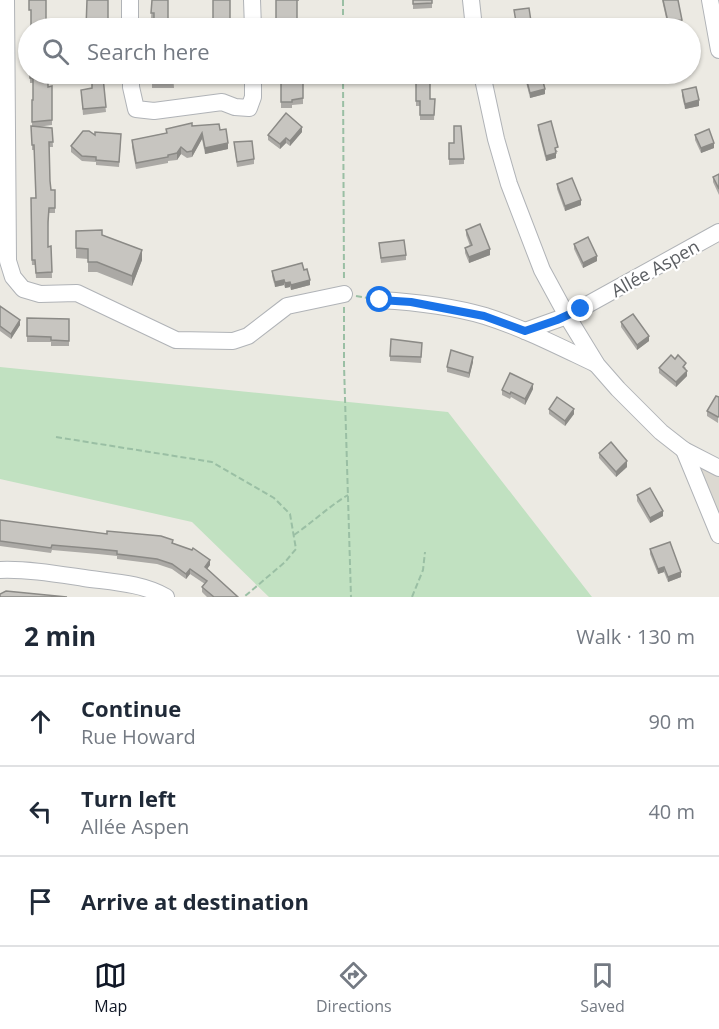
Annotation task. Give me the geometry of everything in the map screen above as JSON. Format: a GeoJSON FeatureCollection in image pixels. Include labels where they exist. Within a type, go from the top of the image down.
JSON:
{"type":"FeatureCollection","features":[{"type":"Feature","properties":{"kind":"street"},"geometry":{"type":"LineString","coordinates":[[6,0],[8,261],[17,284],[31,293],[77,293],[176,340],[233,341],[248,336],[287,306],[344,294]]}},
{"type":"Feature","properties":{"kind":"street"},"geometry":{"type":"LineString","coordinates":[[130,0],[130,18]]}},
{"type":"Feature","properties":{"kind":"street"},"geometry":{"type":"LineString","coordinates":[[252,0],[253,18]]}},
{"type":"Feature","properties":{"kind":"street"},"geometry":{"type":"LineString","coordinates":[[471,0],[473,18]]}},
{"type":"Feature","properties":{"kind":"street"},"geometry":{"type":"LineString","coordinates":[[710,0],[719,50]]}},
{"type":"Feature","properties":{"kind":"street"},"geometry":{"type":"LineString","coordinates":[[131,84],[136,109],[154,111],[222,102],[235,107],[249,108],[253,96],[253,84]]}},
{"type":"Feature","properties":{"kind":"street"},"geometry":{"type":"LineString","coordinates":[[484,84],[509,184],[542,270],[567,316],[597,365],[662,432],[684,450],[719,468]]}},
{"type":"Feature","properties":{"kind":"street","name":"Allée Aspen"},"geometry":{"type":"LineString","coordinates":[[525,331],[567,316],[719,232]]}},
{"type":"Feature","properties":{"kind":"street"},"geometry":{"type":"LineString","coordinates":[[380,300],[411,302],[484,316],[525,331],[597,365]]}},
{"type":"Feature","properties":{"kind":"street"},"geometry":{"type":"LineString","coordinates":[[684,450],[719,535]]}},
{"type":"Feature","properties":{"kind":"street"},"geometry":{"type":"LineString","coordinates":[[0,570],[58,574],[141,586],[157,591],[166,597]]}},
{"type":"Feature","properties":{"kind":"path"},"geometry":{"type":"LineString","coordinates":[[343,0],[343,18]]}},
{"type":"Feature","properties":{"kind":"path"},"geometry":{"type":"LineString","coordinates":[[344,84],[344,365],[351,597]]}},
{"type":"Feature","properties":{"kind":"path"},"geometry":{"type":"LineString","coordinates":[[344,294],[380,300]]}},
{"type":"Feature","properties":{"kind":"path"},"geometry":{"type":"LineString","coordinates":[[56,437],[212,462],[274,498],[290,514],[296,549],[285,562],[244,597]]}},
{"type":"Feature","properties":{"kind":"path"},"geometry":{"type":"LineString","coordinates":[[294,535],[309,525],[326,508],[348,495]]}},
{"type":"Feature","properties":{"kind":"path"},"geometry":{"type":"LineString","coordinates":[[412,597],[423,570],[425,552]]}},
{"type":"Feature","properties":{"kind":"shaded area"},"geometry":{"type":"Polygon","coordinates":[[[684,450],[719,468],[719,535],[684,450]]]}},
{"type":"Feature","properties":{"kind":"green space"},"geometry":{"type":"Polygon","coordinates":[[[0,367],[448,412],[592,597],[269,597],[192,522],[0,479],[0,367]]]}},
{"type":"Feature","properties":{"kind":"building"},"geometry":{"type":"Polygon","coordinates":[[[29,0],[46,0],[46,18],[31,18],[31,10],[29,10],[29,0]]]}},
{"type":"Feature","properties":{"kind":"building"},"geometry":{"type":"Polygon","coordinates":[[[87,0],[108,0],[108,18],[86,18],[87,0]]]}},
{"type":"Feature","properties":{"kind":"building"},"geometry":{"type":"Polygon","coordinates":[[[152,0],[168,0],[168,18],[154,18],[154,13],[151,13],[152,0]]]}},
{"type":"Feature","properties":{"kind":"building"},"geometry":{"type":"Polygon","coordinates":[[[213,0],[230,0],[230,18],[213,18],[213,0]]]}},
{"type":"Feature","properties":{"kind":"building"},"geometry":{"type":"Polygon","coordinates":[[[276,0],[297,0],[297,18],[276,18],[276,0]]]}},
{"type":"Feature","properties":{"kind":"building"},"geometry":{"type":"Polygon","coordinates":[[[413,0],[432,0],[432,3],[413,4],[413,0]]]}},
{"type":"Feature","properties":{"kind":"building"},"geometry":{"type":"Polygon","coordinates":[[[663,0],[678,0],[682,18],[667,18],[663,0]]]}},
{"type":"Feature","properties":{"kind":"building"},"geometry":{"type":"Polygon","coordinates":[[[529,8],[530,18],[515,18],[514,10],[529,8]]]}},
{"type":"Feature","properties":{"kind":"building"},"geometry":{"type":"Polygon","coordinates":[[[33,84],[52,86],[52,120],[32,122],[33,84]]]}},
{"type":"Feature","properties":{"kind":"building"},"geometry":{"type":"Polygon","coordinates":[[[92,84],[104,84],[106,107],[83,109],[81,90],[92,88],[92,84]]]}},
{"type":"Feature","properties":{"kind":"building"},"geometry":{"type":"Polygon","coordinates":[[[281,84],[303,84],[303,98],[292,100],[292,102],[281,102],[281,84]]]}},
{"type":"Feature","properties":{"kind":"building"},"geometry":{"type":"Polygon","coordinates":[[[416,84],[430,84],[430,99],[435,99],[434,115],[420,115],[420,101],[416,101],[416,84]]]}},
{"type":"Feature","properties":{"kind":"building"},"geometry":{"type":"Polygon","coordinates":[[[528,84],[544,84],[545,89],[530,93],[528,84]]]}},
{"type":"Feature","properties":{"kind":"building"},"geometry":{"type":"Polygon","coordinates":[[[696,87],[699,100],[685,104],[682,90],[696,87]]]}},
{"type":"Feature","properties":{"kind":"building"},"geometry":{"type":"Polygon","coordinates":[[[286,113],[302,127],[290,141],[286,138],[280,144],[268,135],[286,113]]]}},
{"type":"Feature","properties":{"kind":"building"},"geometry":{"type":"Polygon","coordinates":[[[551,121],[558,147],[555,148],[556,153],[546,156],[538,125],[551,121]]]}},
{"type":"Feature","properties":{"kind":"building"},"geometry":{"type":"Polygon","coordinates":[[[192,123],[192,126],[219,124],[220,130],[226,129],[228,143],[205,148],[202,133],[192,151],[187,152],[181,147],[177,153],[168,155],[168,157],[136,163],[132,140],[167,133],[166,129],[192,123]]]}},
{"type":"Feature","properties":{"kind":"building"},"geometry":{"type":"Polygon","coordinates":[[[31,126],[52,128],[53,142],[49,142],[50,181],[51,190],[55,190],[55,208],[49,208],[48,247],[51,246],[52,272],[36,273],[35,260],[32,260],[31,198],[36,198],[31,126]]]}},
{"type":"Feature","properties":{"kind":"building"},"geometry":{"type":"Polygon","coordinates":[[[454,126],[461,126],[464,159],[449,159],[449,143],[454,143],[454,126]]]}},
{"type":"Feature","properties":{"kind":"building"},"geometry":{"type":"Polygon","coordinates":[[[709,129],[714,143],[701,148],[695,135],[709,129]]]}},
{"type":"Feature","properties":{"kind":"building"},"geometry":{"type":"Polygon","coordinates":[[[83,131],[89,131],[95,135],[95,132],[121,134],[119,162],[82,156],[71,146],[83,131]]]}},
{"type":"Feature","properties":{"kind":"building"},"geometry":{"type":"Polygon","coordinates":[[[252,141],[254,159],[237,162],[234,142],[252,141]]]}},
{"type":"Feature","properties":{"kind":"building"},"geometry":{"type":"Polygon","coordinates":[[[719,174],[719,189],[713,177],[719,174]]]}},
{"type":"Feature","properties":{"kind":"building"},"geometry":{"type":"Polygon","coordinates":[[[572,178],[581,200],[565,206],[557,184],[572,178]]]}},
{"type":"Feature","properties":{"kind":"building"},"geometry":{"type":"Polygon","coordinates":[[[480,224],[490,249],[469,257],[465,248],[472,245],[466,230],[480,224]]]}},
{"type":"Feature","properties":{"kind":"building"},"geometry":{"type":"Polygon","coordinates":[[[102,230],[102,235],[142,250],[132,276],[97,262],[88,262],[88,249],[76,248],[76,231],[102,230]]]}},
{"type":"Feature","properties":{"kind":"building"},"geometry":{"type":"Polygon","coordinates":[[[588,237],[597,256],[583,263],[574,244],[588,237]]]}},
{"type":"Feature","properties":{"kind":"building"},"geometry":{"type":"Polygon","coordinates":[[[404,240],[406,255],[381,258],[379,243],[404,240]]]}},
{"type":"Feature","properties":{"kind":"building"},"geometry":{"type":"Polygon","coordinates":[[[302,263],[304,270],[307,269],[310,280],[291,285],[290,282],[285,283],[284,280],[275,282],[272,271],[302,263]]]}},
{"type":"Feature","properties":{"kind":"building"},"geometry":{"type":"Polygon","coordinates":[[[0,306],[20,320],[11,334],[0,326],[0,306]]]}},
{"type":"Feature","properties":{"kind":"building"},"geometry":{"type":"Polygon","coordinates":[[[633,314],[649,336],[637,345],[621,322],[633,314]]]}},
{"type":"Feature","properties":{"kind":"building"},"geometry":{"type":"Polygon","coordinates":[[[27,318],[69,319],[69,341],[51,340],[51,337],[27,336],[27,318]]]}},
{"type":"Feature","properties":{"kind":"building"},"geometry":{"type":"Polygon","coordinates":[[[391,339],[422,343],[421,357],[390,356],[391,339]]]}},
{"type":"Feature","properties":{"kind":"building"},"geometry":{"type":"Polygon","coordinates":[[[451,350],[473,357],[469,373],[447,367],[451,350]]]}},
{"type":"Feature","properties":{"kind":"building"},"geometry":{"type":"Polygon","coordinates":[[[671,355],[675,359],[678,355],[686,363],[683,367],[687,371],[676,382],[659,368],[671,355]]]}},
{"type":"Feature","properties":{"kind":"building"},"geometry":{"type":"Polygon","coordinates":[[[510,373],[533,384],[525,399],[502,390],[510,373]]]}},
{"type":"Feature","properties":{"kind":"building"},"geometry":{"type":"Polygon","coordinates":[[[716,396],[719,397],[718,417],[707,411],[716,396]]]}},
{"type":"Feature","properties":{"kind":"building"},"geometry":{"type":"Polygon","coordinates":[[[557,397],[574,409],[565,421],[549,409],[557,397]]]}},
{"type":"Feature","properties":{"kind":"building"},"geometry":{"type":"Polygon","coordinates":[[[611,442],[627,461],[616,472],[599,453],[611,442]]]}},
{"type":"Feature","properties":{"kind":"building"},"geometry":{"type":"Polygon","coordinates":[[[650,488],[663,511],[650,518],[637,495],[650,488]]]}},
{"type":"Feature","properties":{"kind":"building"},"geometry":{"type":"Polygon","coordinates":[[[0,520],[107,534],[107,531],[161,536],[173,540],[172,543],[192,550],[193,548],[210,560],[205,567],[238,597],[214,597],[202,587],[207,581],[190,569],[186,574],[172,564],[157,559],[117,554],[117,551],[52,545],[51,548],[0,541],[0,520]]]}},
{"type":"Feature","properties":{"kind":"building"},"geometry":{"type":"Polygon","coordinates":[[[670,542],[681,572],[668,577],[664,567],[658,569],[650,549],[670,542]]]}},
{"type":"Feature","properties":{"kind":"building"},"geometry":{"type":"Polygon","coordinates":[[[6,591],[67,597],[0,597],[0,594],[6,591]]]}},
{"type":"Feature","properties":{"kind":"route"},"geometry":{"type":"LineString","coordinates":[[380,300],[442,307],[484,316],[525,331],[548,324],[581,309]]}}]}
